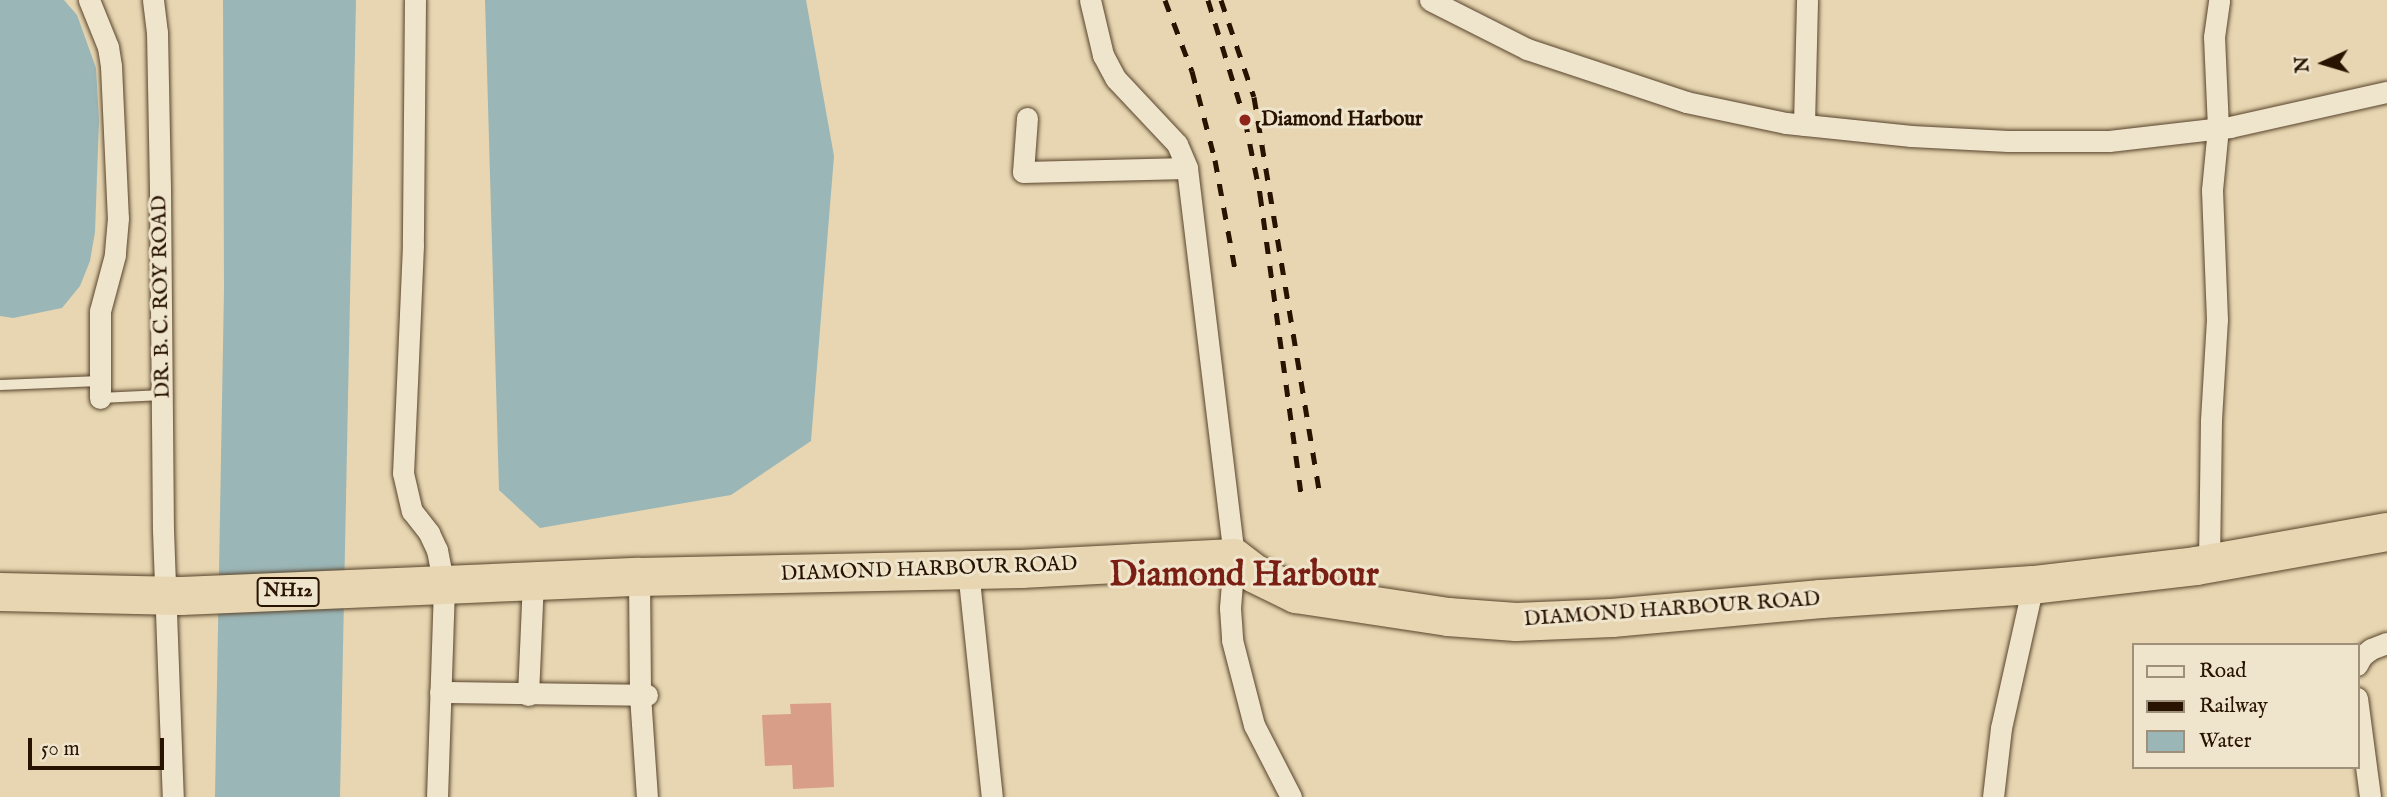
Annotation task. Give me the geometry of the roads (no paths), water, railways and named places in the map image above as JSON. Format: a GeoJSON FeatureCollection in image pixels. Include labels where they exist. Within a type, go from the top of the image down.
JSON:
{"type":"FeatureCollection","features":[{"type":"Feature","properties":{"kind":"highway","name":"DIAMOND HARBOUR ROAD"},"geometry":{"type":"LineString","coordinates":[[0,592],[173,596],[639,578],[968,570],[1234,558],[1255,574],[1296,594],[1448,617],[1516,622],[1612,618],[1821,599],[2033,585],[2209,563],[2387,532]]}},
{"type":"Feature","properties":{"kind":"street"},"geometry":{"type":"LineString","coordinates":[[89,0],[108,47],[111,66],[118,218],[115,255],[100,311],[100,389]]}},
{"type":"Feature","properties":{"kind":"street","name":"DR. B. C. ROY ROAD"},"geometry":{"type":"LineString","coordinates":[[153,0],[156,32],[163,394],[173,596],[170,653],[173,797]]}},
{"type":"Feature","properties":{"kind":"street"},"geometry":{"type":"LineString","coordinates":[[415,0],[413,245],[403,473],[412,511],[429,533],[437,550],[444,587],[436,797]]}},
{"type":"Feature","properties":{"kind":"street"},"geometry":{"type":"LineString","coordinates":[[1090,0],[1103,55],[1116,79],[1177,144],[1187,168],[1193,193],[1234,558],[1230,608],[1232,640],[1254,725],[1291,797]]}},
{"type":"Feature","properties":{"kind":"street"},"geometry":{"type":"LineString","coordinates":[[1430,0],[1527,49],[1583,70],[1686,102],[1804,125],[1961,140],[2109,141],[2218,128],[2338,105],[2387,92]]}},
{"type":"Feature","properties":{"kind":"street"},"geometry":{"type":"LineString","coordinates":[[1804,125],[1807,0]]}},
{"type":"Feature","properties":{"kind":"street"},"geometry":{"type":"LineString","coordinates":[[2209,563],[2211,420],[2217,320],[2212,190],[2218,128],[2214,37],[2219,0]]}},
{"type":"Feature","properties":{"kind":"street"},"geometry":{"type":"LineString","coordinates":[[1027,118],[1023,172],[1187,168]]}},
{"type":"Feature","properties":{"kind":"street"},"geometry":{"type":"LineString","coordinates":[[968,570],[992,797]]}},
{"type":"Feature","properties":{"kind":"street"},"geometry":{"type":"LineString","coordinates":[[639,578],[647,797]]}},
{"type":"Feature","properties":{"kind":"street"},"geometry":{"type":"LineString","coordinates":[[528,695],[533,582]]}},
{"type":"Feature","properties":{"kind":"street"},"geometry":{"type":"LineString","coordinates":[[1993,797],[2001,728],[2033,585]]}},
{"type":"Feature","properties":{"kind":"street"},"geometry":{"type":"LineString","coordinates":[[2359,661],[2371,649],[2387,643]]}},
{"type":"Feature","properties":{"kind":"street"},"geometry":{"type":"LineString","coordinates":[[440,692],[644,695]]}},
{"type":"Feature","properties":{"kind":"street"},"geometry":{"type":"LineString","coordinates":[[2359,713],[2370,797]]}},
{"type":"Feature","properties":{"kind":"lane"},"geometry":{"type":"LineString","coordinates":[[0,385],[163,394]]}},
{"type":"Feature","properties":{"kind":"water"},"geometry":{"type":"Polygon","coordinates":[[[0,0],[64,0],[77,15],[96,68],[99,120],[95,232],[90,261],[80,286],[62,308],[13,318],[0,316],[0,0]]]}},
{"type":"Feature","properties":{"kind":"water"},"geometry":{"type":"Polygon","coordinates":[[[223,0],[356,0],[340,797],[215,797],[224,289],[223,0]]]}},
{"type":"Feature","properties":{"kind":"water"},"geometry":{"type":"Polygon","coordinates":[[[485,0],[806,0],[834,156],[811,441],[731,495],[540,528],[499,490],[485,0]]]}},
{"type":"Feature","properties":{"kind":"railway"},"geometry":{"type":"LineString","coordinates":[[1165,0],[1192,71],[1215,160],[1236,274]]}},
{"type":"Feature","properties":{"kind":"railway"},"geometry":{"type":"LineString","coordinates":[[1208,0],[1245,120],[1260,194],[1301,494]]}},
{"type":"Feature","properties":{"kind":"railway"},"geometry":{"type":"LineString","coordinates":[[1221,0],[1254,97],[1319,489]]}},
{"type":"Feature","properties":{"kind":"place","name":"Diamond Harbour"},"geometry":{"type":"Point","coordinates":[1245,120]}},
{"type":"Feature","properties":{"kind":"district","name":"Diamond Harbour"},"geometry":{"type":"Point","coordinates":[1244,576]}}]}
